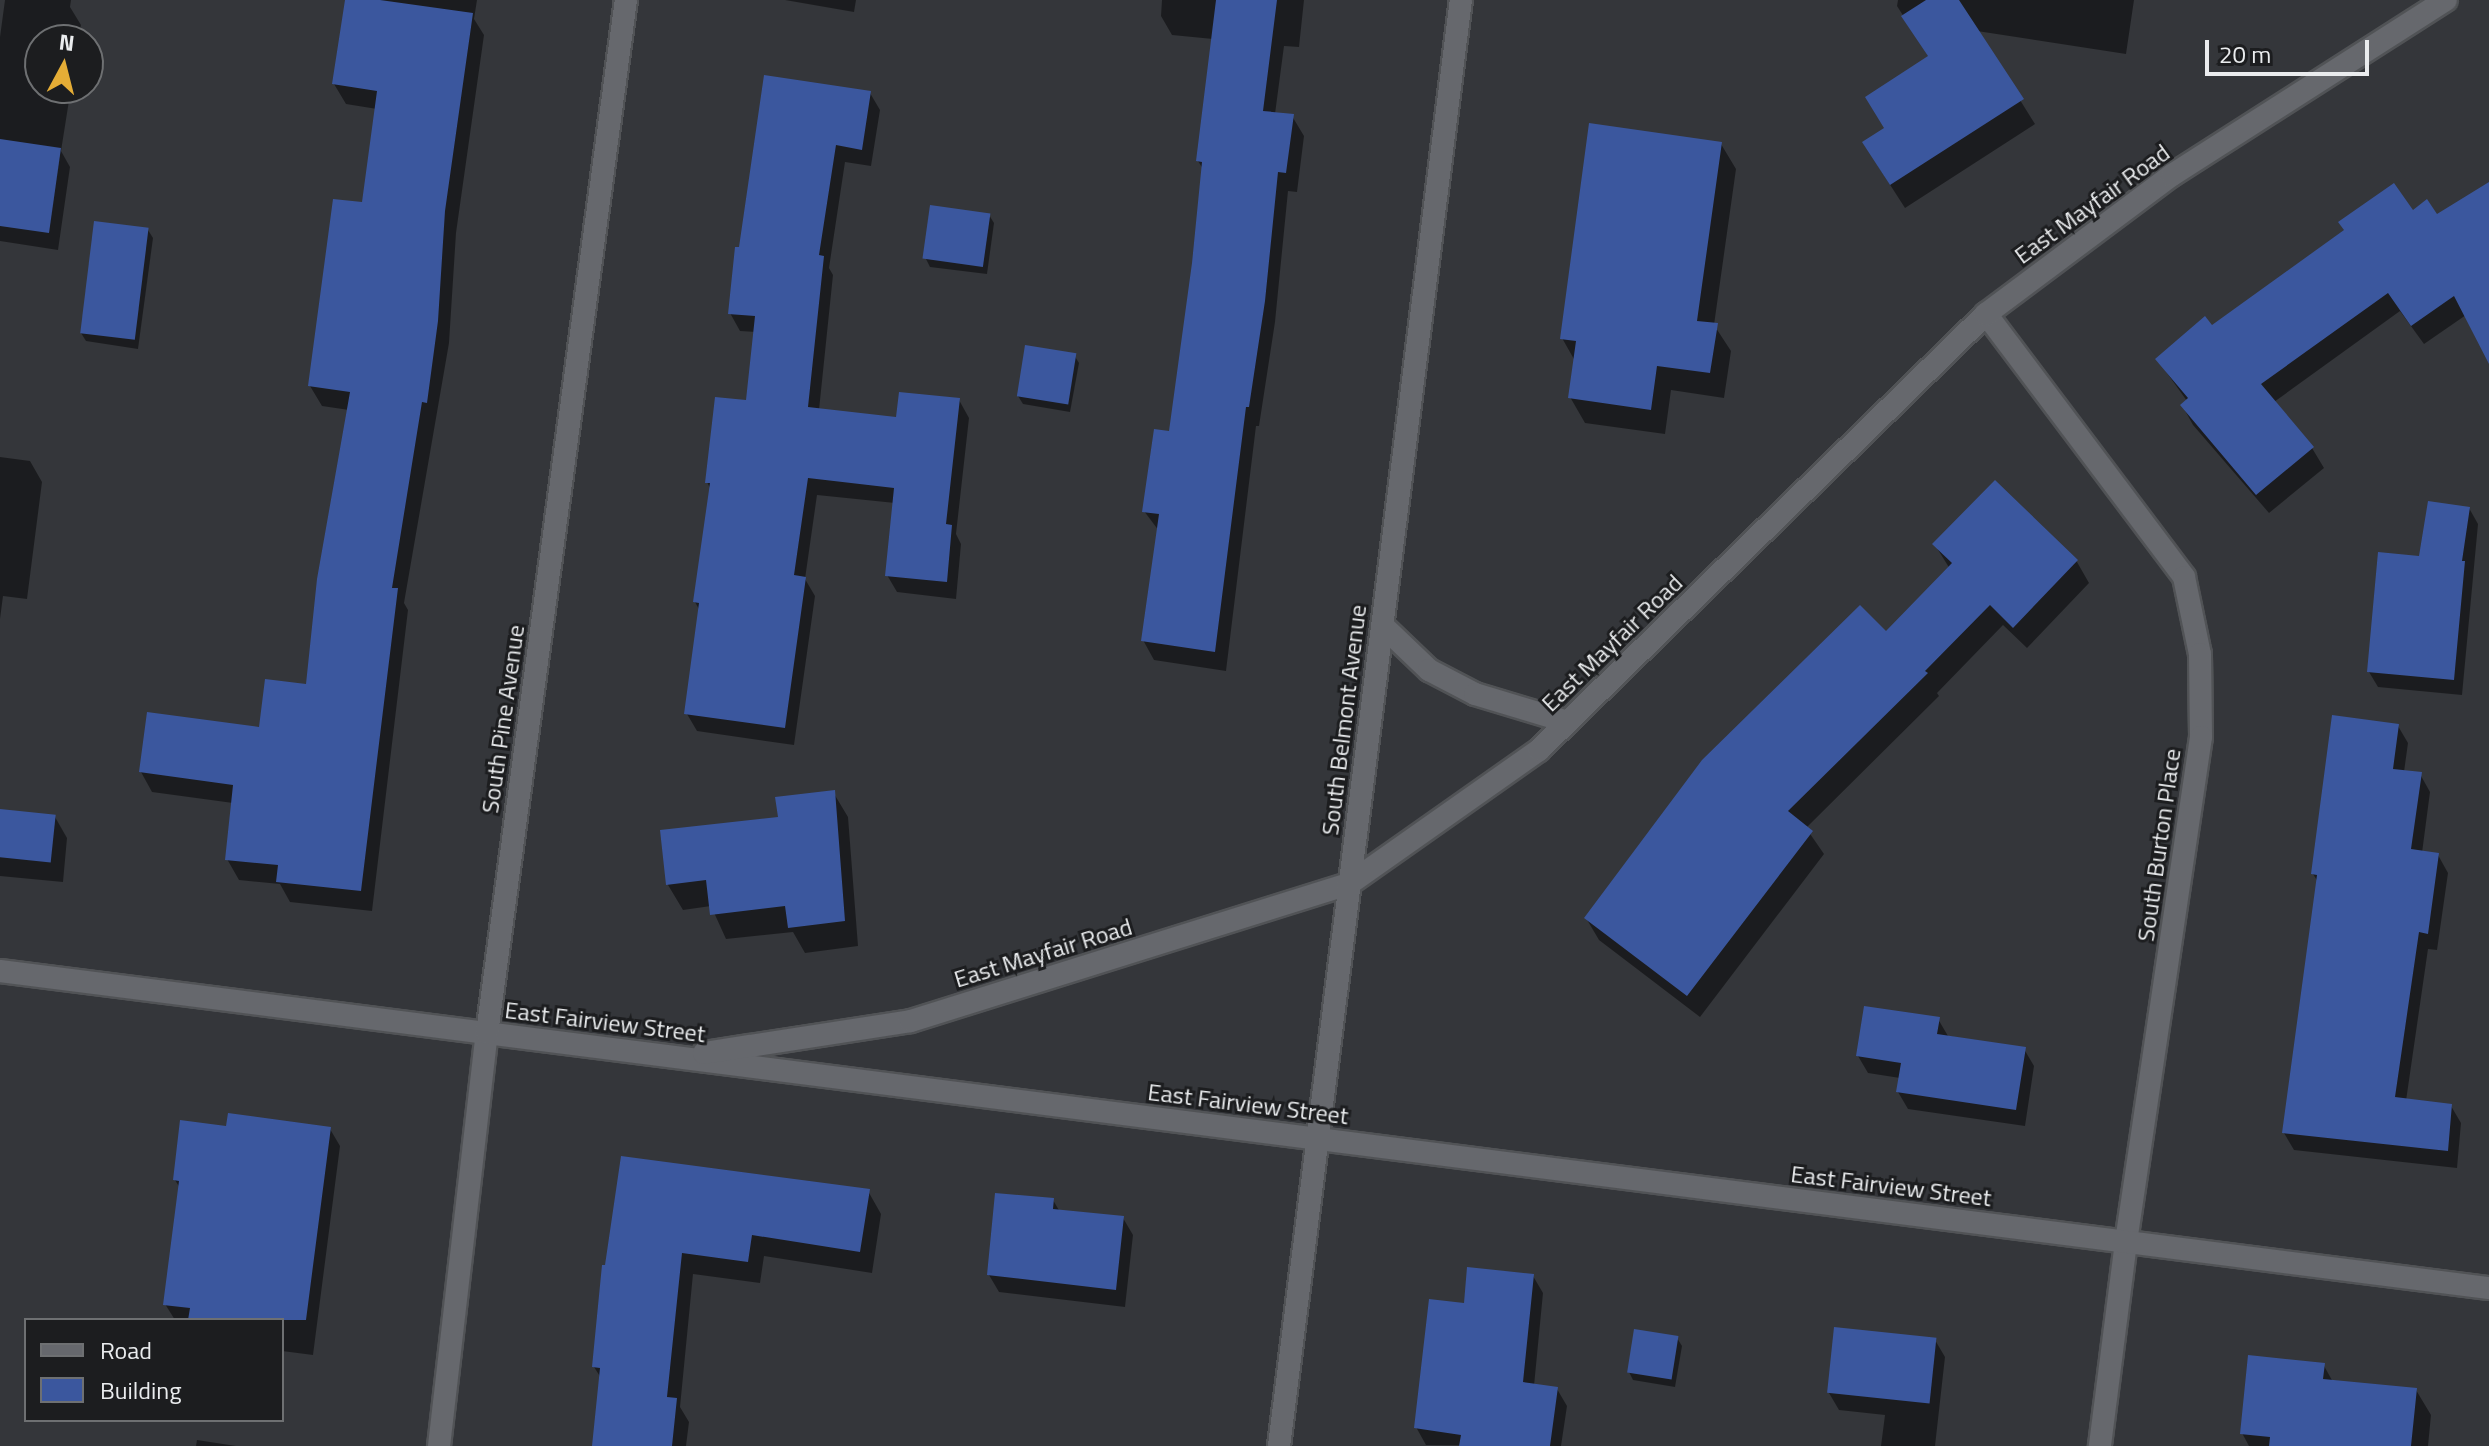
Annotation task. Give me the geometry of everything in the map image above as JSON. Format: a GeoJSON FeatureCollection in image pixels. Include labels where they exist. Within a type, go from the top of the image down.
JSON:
{"type":"FeatureCollection","features":[{"type":"Feature","properties":{"kind":"street","name":"South Pine Avenue"},"geometry":{"type":"LineString","coordinates":[[439,1446],[487,1033],[626,0]]}},
{"type":"Feature","properties":{"kind":"street","name":"South Belmont Avenue"},"geometry":{"type":"LineString","coordinates":[[1279,1446],[1461,0]]}},
{"type":"Feature","properties":{"kind":"street","name":"East Mayfair Road"},"geometry":{"type":"LineString","coordinates":[[678,1058],[911,1021],[1349,884],[1539,750],[1986,314],[2172,175],[2446,0]]}},
{"type":"Feature","properties":{"kind":"street","name":"South Burton Place"},"geometry":{"type":"LineString","coordinates":[[1986,314],[2184,577],[2200,654],[2201,737],[2126,1242],[2100,1446]]}},
{"type":"Feature","properties":{"kind":"street"},"geometry":{"type":"LineString","coordinates":[[1383,626],[1429,670],[1475,694],[1568,722]]}},
{"type":"Feature","properties":{"kind":"street","name":"East Fairview Street"},"geometry":{"type":"LineString","coordinates":[[0,971],[2489,1288]]}},
{"type":"Feature","properties":{"kind":"building"},"geometry":{"type":"Polygon","coordinates":[[[345,0],[380,0],[473,13],[445,211],[438,321],[427,403],[422,402],[392,588],[398,588],[361,891],[276,882],[278,865],[225,860],[233,785],[139,772],[147,712],[259,727],[265,679],[306,684],[317,579],[350,392],[308,386],[333,199],[362,202],[377,91],[332,84],[345,0]]]}},
{"type":"Feature","properties":{"kind":"building"},"geometry":{"type":"Polygon","coordinates":[[[1216,0],[1277,0],[1263,111],[1294,114],[1286,173],[1278,172],[1265,301],[1249,407],[1246,407],[1215,652],[1141,641],[1159,514],[1142,512],[1154,429],[1169,431],[1192,263],[1202,162],[1196,161],[1216,0]]]}},
{"type":"Feature","properties":{"kind":"building"},"geometry":{"type":"Polygon","coordinates":[[[1926,0],[1959,0],[2024,99],[1890,185],[1862,142],[1884,128],[1865,97],[1928,56],[1901,16],[1926,0]]]}},
{"type":"Feature","properties":{"kind":"building"},"geometry":{"type":"Polygon","coordinates":[[[764,75],[871,91],[862,150],[836,145],[819,255],[824,256],[808,407],[896,417],[899,392],[960,398],[946,524],[952,525],[947,582],[885,576],[894,488],[808,478],[794,575],[806,577],[785,728],[684,714],[699,603],[693,602],[710,483],[705,483],[715,397],[746,400],[755,316],[728,314],[735,247],[739,247],[764,75]]]}},
{"type":"Feature","properties":{"kind":"building"},"geometry":{"type":"Polygon","coordinates":[[[1589,123],[1722,142],[1697,321],[1718,323],[1710,373],[1657,366],[1651,410],[1568,398],[1576,341],[1560,339],[1589,123]]]}},
{"type":"Feature","properties":{"kind":"building"},"geometry":{"type":"Polygon","coordinates":[[[0,139],[61,148],[49,233],[0,226],[0,139]]]}},
{"type":"Feature","properties":{"kind":"building"},"geometry":{"type":"Polygon","coordinates":[[[2489,182],[2489,364],[2454,296],[2411,326],[2388,293],[2261,384],[2314,447],[2256,495],[2180,405],[2188,398],[2155,359],[2205,316],[2212,325],[2344,230],[2338,222],[2394,183],[2413,210],[2427,199],[2437,214],[2489,182]]]}},
{"type":"Feature","properties":{"kind":"building"},"geometry":{"type":"Polygon","coordinates":[[[930,205],[990,213],[983,267],[922,258],[930,205]]]}},
{"type":"Feature","properties":{"kind":"building"},"geometry":{"type":"Polygon","coordinates":[[[94,221],[149,228],[135,340],[80,333],[94,221]]]}},
{"type":"Feature","properties":{"kind":"building"},"geometry":{"type":"Polygon","coordinates":[[[1025,345],[1076,353],[1068,404],[1017,396],[1025,345]]]}},
{"type":"Feature","properties":{"kind":"building"},"geometry":{"type":"Polygon","coordinates":[[[1995,480],[2078,560],[2013,628],[1990,605],[1925,671],[1928,673],[1788,811],[1813,831],[1687,996],[1584,918],[1702,760],[1860,605],[1886,631],[1952,563],[1932,544],[1995,480]]]}},
{"type":"Feature","properties":{"kind":"building"},"geometry":{"type":"Polygon","coordinates":[[[2428,501],[2470,507],[2462,561],[2465,561],[2454,680],[2367,672],[2378,552],[2419,556],[2428,501]]]}},
{"type":"Feature","properties":{"kind":"building"},"geometry":{"type":"Polygon","coordinates":[[[2332,715],[2399,724],[2393,769],[2422,772],[2411,849],[2439,853],[2428,934],[2419,932],[2395,1097],[2452,1104],[2448,1151],[2282,1133],[2317,875],[2311,874],[2332,715]]]}},
{"type":"Feature","properties":{"kind":"building"},"geometry":{"type":"Polygon","coordinates":[[[835,790],[845,921],[788,928],[785,906],[710,915],[706,880],[666,885],[660,830],[778,817],[775,797],[835,790]]]}},
{"type":"Feature","properties":{"kind":"building"},"geometry":{"type":"Polygon","coordinates":[[[0,809],[56,815],[51,863],[0,857],[0,809]]]}},
{"type":"Feature","properties":{"kind":"building"},"geometry":{"type":"Polygon","coordinates":[[[1864,1006],[1940,1017],[1937,1034],[2026,1047],[2016,1110],[1896,1092],[1901,1063],[1856,1056],[1864,1006]]]}},
{"type":"Feature","properties":{"kind":"building"},"geometry":{"type":"Polygon","coordinates":[[[228,1113],[331,1127],[306,1320],[188,1318],[190,1308],[163,1305],[179,1181],[173,1180],[180,1120],[226,1126],[228,1113]]]}},
{"type":"Feature","properties":{"kind":"building"},"geometry":{"type":"Polygon","coordinates":[[[621,1156],[870,1189],[860,1252],[752,1235],[748,1262],[682,1253],[667,1397],[677,1398],[672,1446],[592,1446],[600,1368],[592,1367],[602,1265],[605,1265],[621,1156]]]}},
{"type":"Feature","properties":{"kind":"building"},"geometry":{"type":"Polygon","coordinates":[[[995,1193],[1054,1198],[1053,1209],[1124,1216],[1116,1290],[987,1275],[995,1193]]]}},
{"type":"Feature","properties":{"kind":"building"},"geometry":{"type":"Polygon","coordinates":[[[1467,1267],[1534,1274],[1523,1382],[1558,1387],[1550,1446],[1459,1446],[1461,1435],[1414,1428],[1429,1299],[1464,1303],[1467,1267]]]}},
{"type":"Feature","properties":{"kind":"building"},"geometry":{"type":"Polygon","coordinates":[[[1834,1327],[1936,1338],[1930,1403],[1827,1393],[1834,1327]]]}},
{"type":"Feature","properties":{"kind":"building"},"geometry":{"type":"Polygon","coordinates":[[[1634,1329],[1678,1336],[1672,1379],[1627,1372],[1634,1329]]]}},
{"type":"Feature","properties":{"kind":"building"},"geometry":{"type":"Polygon","coordinates":[[[2248,1355],[2325,1363],[2323,1379],[2417,1388],[2411,1446],[2269,1446],[2270,1437],[2240,1434],[2248,1355]]]}}]}
